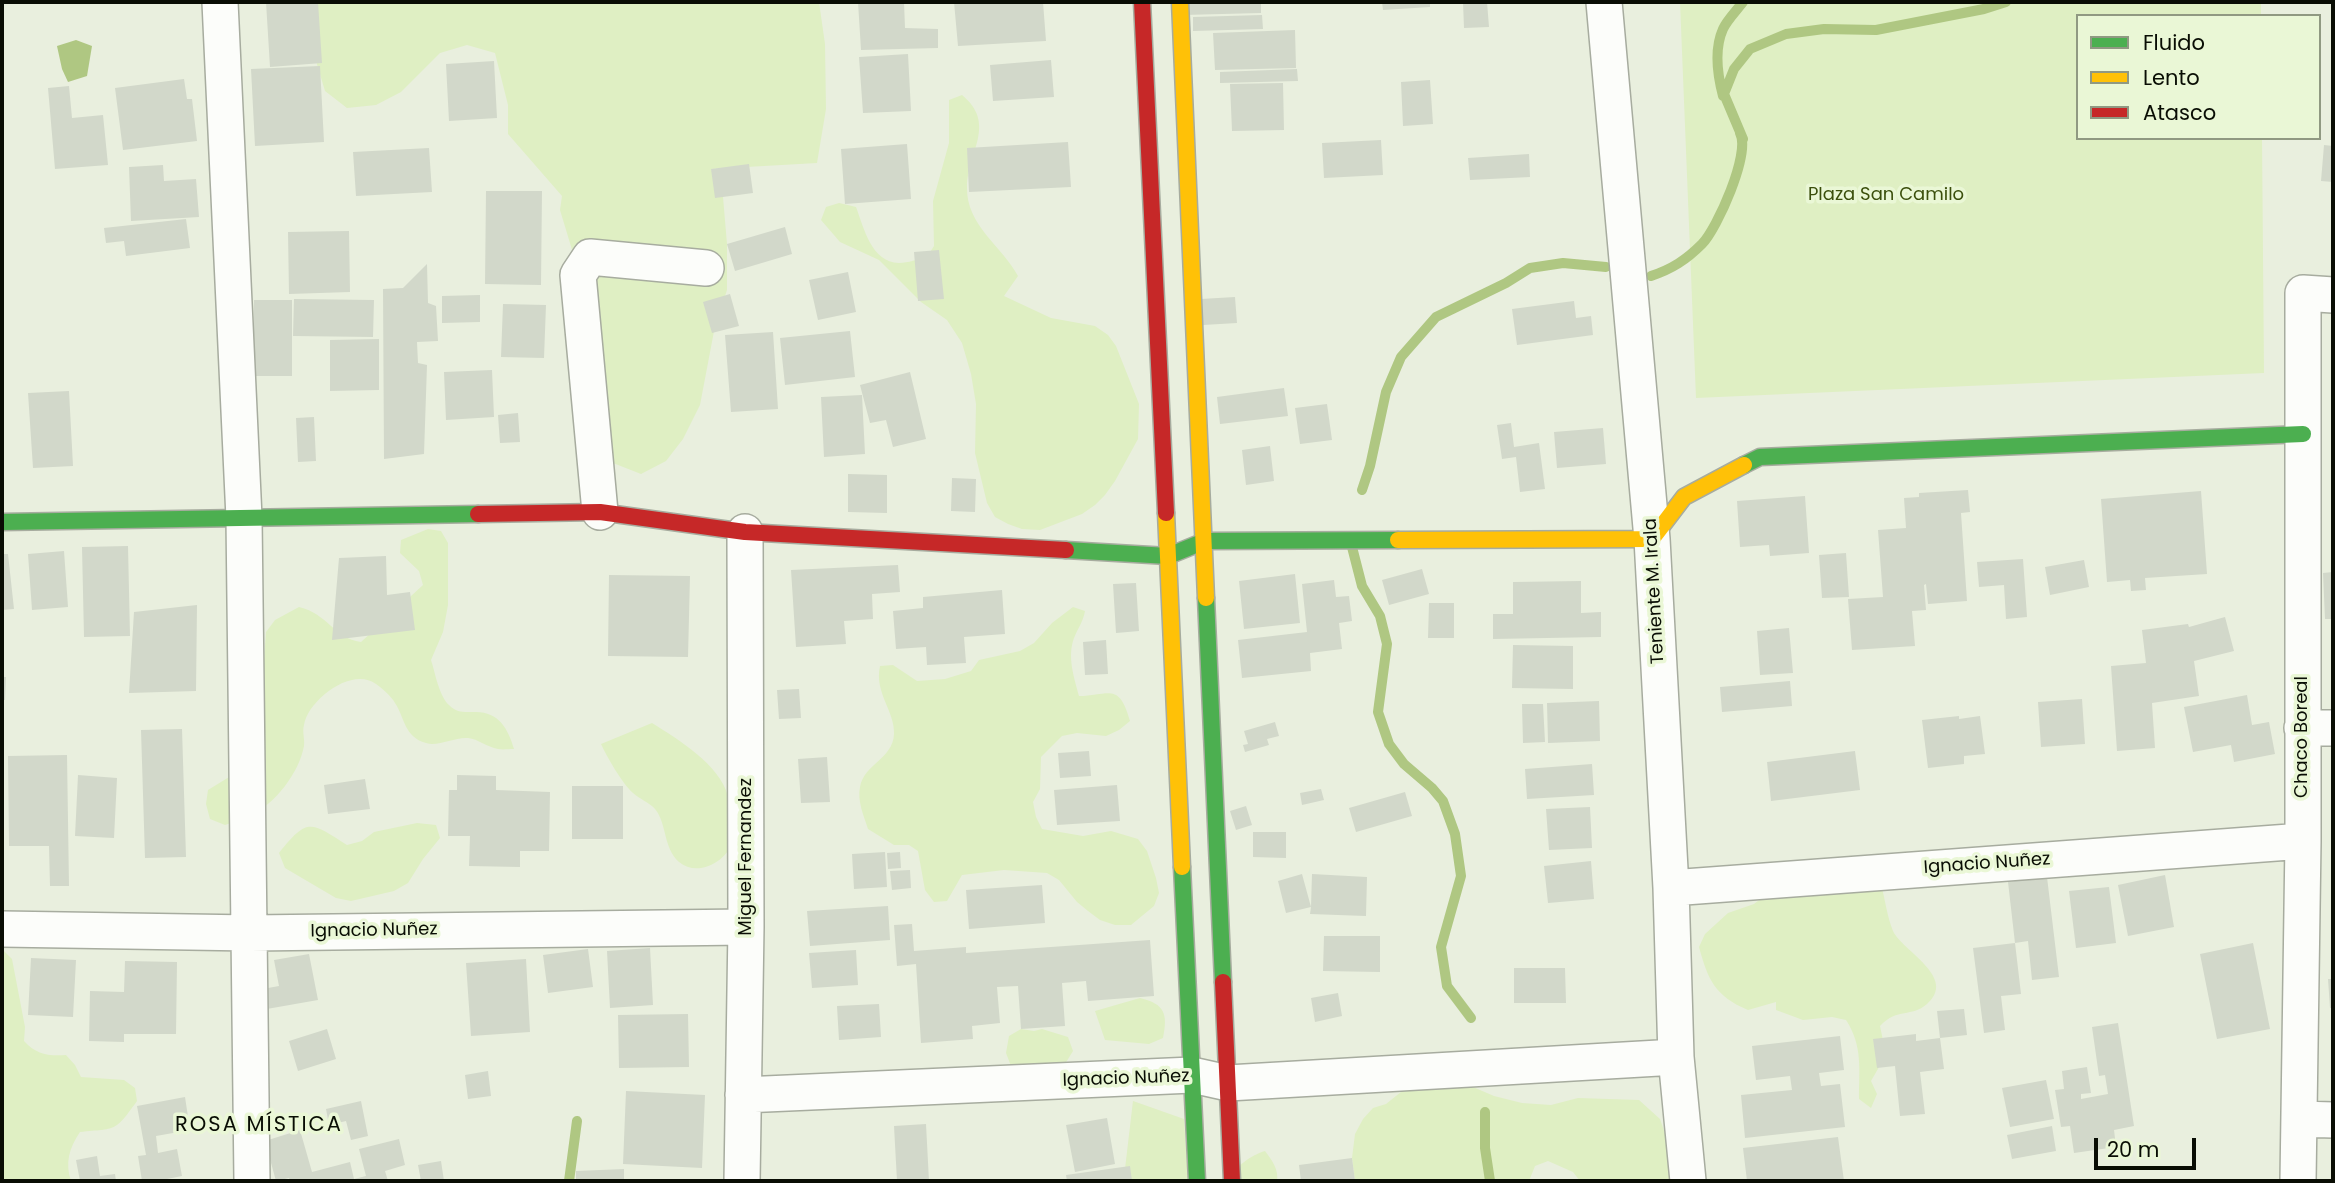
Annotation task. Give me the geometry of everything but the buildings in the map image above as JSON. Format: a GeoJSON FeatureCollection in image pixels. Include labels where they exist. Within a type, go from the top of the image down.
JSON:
{"type":"FeatureCollection","features":[{"type":"Feature","properties":{"kind":"street"},"geometry":{"type":"LineString","coordinates":[[220,2],[244,518],[253,1181]]}},
{"type":"Feature","properties":{"kind":"street"},"geometry":{"type":"LineString","coordinates":[[1142,2],[1197,1181]]}},
{"type":"Feature","properties":{"kind":"street"},"geometry":{"type":"LineString","coordinates":[[1180,2],[1232,1181]]}},
{"type":"Feature","properties":{"kind":"street","name":"Teniente M. Irala"},"geometry":{"type":"LineString","coordinates":[[1604,2],[1652,539],[1671,888],[1676,1057],[1688,1181]]}},
{"type":"Feature","properties":{"kind":"street"},"geometry":{"type":"LineString","coordinates":[[600,512],[578,275],[590,257],[706,268]]}},
{"type":"Feature","properties":{"kind":"street","name":"Chaco Boreal"},"geometry":{"type":"LineString","coordinates":[[2298,1181],[2317,1120],[2303,841],[2317,728],[2303,434],[2318,294]]}},
{"type":"Feature","properties":{"kind":"street"},"geometry":{"type":"LineString","coordinates":[[2,522],[600,512],[745,532],[1168,556],[1205,541],[1652,539],[1685,497],[1760,457],[2303,434]]}},
{"type":"Feature","properties":{"kind":"street","name":"Miguel Fernandez"},"geometry":{"type":"LineString","coordinates":[[742,1181],[746,927],[745,532]]}},
{"type":"Feature","properties":{"kind":"street","name":"Ignacio Nuñez"},"geometry":{"type":"LineString","coordinates":[[1671,888],[2303,841]]}},
{"type":"Feature","properties":{"kind":"street","name":"Ignacio Nuñez"},"geometry":{"type":"LineString","coordinates":[[2,929],[251,933],[746,927]]}},
{"type":"Feature","properties":{"kind":"street","name":"Ignacio Nuñez"},"geometry":{"type":"LineString","coordinates":[[743,1095],[1192,1075],[1228,1083],[1676,1057]]}},
{"type":"Feature","properties":{"kind":"green space"},"geometry":{"type":"Polygon","coordinates":[[[298,2],[819,2],[825,44],[826,109],[817,163],[711,169],[723,197],[727,290],[715,326],[700,405],[683,439],[666,461],[641,474],[613,463],[576,263],[560,210],[562,196],[508,134],[508,105],[495,53],[467,45],[440,53],[401,92],[376,105],[347,108],[325,91],[308,34],[296,9],[298,2]]]}},
{"type":"Feature","properties":{"kind":"green space","name":"Plaza San Camilo"},"geometry":{"type":"Polygon","coordinates":[[[1680,2],[2261,2],[2261,14],[2076,14],[2076,140],[2262,140],[2264,373],[1696,398],[1680,2]]]}},
{"type":"Feature","properties":{"kind":"green space"},"geometry":{"type":"Polygon","coordinates":[[[962,95],[978,117],[979,127],[967,187],[972,213],[1018,276],[1004,296],[1051,318],[1095,326],[1108,335],[1116,346],[1139,404],[1138,439],[1105,495],[1082,514],[1040,530],[1022,529],[1008,524],[995,517],[987,503],[975,453],[976,404],[971,374],[962,343],[947,320],[921,302],[879,260],[840,242],[821,220],[826,207],[839,203],[856,207],[870,242],[882,257],[899,263],[927,257],[934,246],[933,201],[949,143],[949,100],[962,95]]]}},
{"type":"Feature","properties":{"kind":"green space"},"geometry":{"type":"Polygon","coordinates":[[[428,529],[441,531],[448,543],[448,605],[443,632],[431,660],[440,690],[449,705],[455,709],[482,712],[496,718],[509,734],[514,749],[498,749],[468,738],[436,744],[419,740],[409,732],[395,703],[386,692],[376,684],[355,679],[332,688],[307,715],[303,730],[304,746],[297,767],[277,796],[259,811],[241,820],[225,825],[210,819],[206,804],[208,790],[234,774],[264,660],[266,632],[275,620],[299,607],[317,615],[344,636],[361,642],[423,585],[419,571],[400,553],[401,540],[428,529]]]}},
{"type":"Feature","properties":{"kind":"green space"},"geometry":{"type":"Polygon","coordinates":[[[1073,607],[1085,611],[1071,652],[1079,696],[1106,693],[1117,696],[1122,700],[1130,721],[1106,736],[1077,733],[1062,736],[1041,757],[1040,789],[1033,802],[1036,817],[1042,829],[1083,836],[1111,831],[1138,839],[1147,851],[1156,878],[1159,893],[1154,906],[1131,925],[1115,925],[1100,920],[1088,911],[1059,880],[1047,873],[1004,870],[962,875],[947,901],[934,902],[925,890],[918,851],[909,845],[894,845],[868,829],[861,808],[859,792],[863,779],[889,750],[894,734],[880,685],[880,666],[893,665],[917,681],[945,679],[971,671],[979,660],[1020,651],[1034,643],[1052,623],[1073,607]]]}},
{"type":"Feature","properties":{"kind":"green space"},"geometry":{"type":"Polygon","coordinates":[[[652,723],[707,763],[723,784],[728,796],[734,839],[726,854],[711,865],[695,868],[679,862],[670,850],[659,815],[653,807],[629,789],[601,744],[652,723]]]}},
{"type":"Feature","properties":{"kind":"green space"},"geometry":{"type":"Polygon","coordinates":[[[417,823],[436,825],[440,838],[408,883],[394,891],[351,901],[336,898],[285,868],[279,853],[297,833],[310,827],[325,831],[347,845],[362,841],[374,832],[417,823]]]}},
{"type":"Feature","properties":{"kind":"green space"},"geometry":{"type":"Polygon","coordinates":[[[1788,878],[1881,884],[1893,931],[1925,965],[1936,984],[1935,994],[1927,1004],[1915,1011],[1899,1014],[1880,1026],[1886,1055],[1871,1081],[1877,1094],[1871,1108],[1859,1099],[1858,1049],[1846,1020],[1832,1017],[1803,1020],[1776,1010],[1776,1002],[1748,1010],[1720,993],[1706,969],[1699,947],[1705,934],[1728,913],[1754,904],[1788,878]]]}},
{"type":"Feature","properties":{"kind":"green space"},"geometry":{"type":"Polygon","coordinates":[[[2,949],[12,959],[25,1027],[24,1041],[43,1054],[66,1055],[81,1077],[124,1080],[135,1088],[137,1101],[119,1124],[108,1129],[80,1132],[69,1156],[71,1181],[2,1181],[2,949]]]}},
{"type":"Feature","properties":{"kind":"green space"},"geometry":{"type":"Polygon","coordinates":[[[1140,998],[1155,1003],[1163,1011],[1163,1038],[1149,1044],[1105,1040],[1095,1011],[1140,998]]]}},
{"type":"Feature","properties":{"kind":"green space"},"geometry":{"type":"Polygon","coordinates":[[[1021,1029],[1042,1029],[1068,1037],[1073,1051],[1065,1064],[1011,1066],[1006,1053],[1009,1036],[1021,1029]]]}},
{"type":"Feature","properties":{"kind":"green space"},"geometry":{"type":"Polygon","coordinates":[[[1452,1078],[1494,1096],[1522,1103],[1551,1105],[1578,1098],[1639,1100],[1660,1119],[1669,1145],[1669,1181],[1580,1181],[1573,1172],[1548,1161],[1535,1166],[1529,1181],[1355,1181],[1352,1158],[1355,1134],[1373,1108],[1386,1104],[1411,1084],[1452,1078]]]}},
{"type":"Feature","properties":{"kind":"green space"},"geometry":{"type":"Polygon","coordinates":[[[1133,1101],[1184,1119],[1188,1181],[1130,1181],[1125,1169],[1133,1101]]]}},
{"type":"Feature","properties":{"kind":"green space"},"geometry":{"type":"Polygon","coordinates":[[[1265,1151],[1276,1169],[1277,1181],[1231,1181],[1244,1162],[1265,1151]]]}},
{"type":"Feature","properties":{"kind":"shaded area"},"geometry":{"type":"Polygon","coordinates":[[[76,40],[92,46],[87,76],[68,82],[57,46],[76,40]]]}},
{"type":"Feature","properties":{"kind":"waterway"},"geometry":{"type":"LineString","coordinates":[[1723,96],[1718,45],[1727,22],[1743,2]]}},
{"type":"Feature","properties":{"kind":"waterway"},"geometry":{"type":"LineString","coordinates":[[1743,139],[1724,94],[1734,69],[1750,49],[1786,34],[1824,29],[1876,30],[1984,9],[2006,2]]}},
{"type":"Feature","properties":{"kind":"waterway"},"geometry":{"type":"LineString","coordinates":[[1651,276],[1684,259],[1708,236],[1724,208],[1737,173],[1741,157],[1740,133]]}},
{"type":"Feature","properties":{"kind":"waterway"},"geometry":{"type":"LineString","coordinates":[[1362,490],[1386,392],[1401,357],[1436,317],[1506,283],[1530,268],[1563,263],[1606,267]]}},
{"type":"Feature","properties":{"kind":"waterway"},"geometry":{"type":"LineString","coordinates":[[1352,547],[1362,586],[1380,616],[1387,644],[1378,712],[1389,744],[1404,764],[1443,801],[1455,834],[1461,876],[1441,947],[1447,986],[1471,1018]]}},
{"type":"Feature","properties":{"kind":"waterway"},"geometry":{"type":"LineString","coordinates":[[1485,1112],[1485,1148],[1490,1181]]}},
{"type":"Feature","properties":{"kind":"waterway"},"geometry":{"type":"LineString","coordinates":[[569,1181],[577,1121]]}},
{"type":"Feature","properties":{"kind":"traffic: fast"},"geometry":{"type":"LineString","coordinates":[[1744,465],[1760,457],[2303,434]]}},
{"type":"Feature","properties":{"kind":"traffic: fast"},"geometry":{"type":"LineString","coordinates":[[2,522],[478,514]]}},
{"type":"Feature","properties":{"kind":"traffic: fast"},"geometry":{"type":"LineString","coordinates":[[1066,550],[1168,556],[1205,541],[1398,540]]}},
{"type":"Feature","properties":{"kind":"traffic: fast"},"geometry":{"type":"LineString","coordinates":[[1206,598],[1223,982]]}},
{"type":"Feature","properties":{"kind":"traffic: fast"},"geometry":{"type":"LineString","coordinates":[[1182,867],[1197,1181]]}},
{"type":"Feature","properties":{"kind":"traffic: slow"},"geometry":{"type":"LineString","coordinates":[[1180,2],[1206,598]]}},
{"type":"Feature","properties":{"kind":"traffic: slow"},"geometry":{"type":"LineString","coordinates":[[1398,540],[1652,539],[1684,497],[1744,465]]}},
{"type":"Feature","properties":{"kind":"traffic: slow"},"geometry":{"type":"LineString","coordinates":[[1166,513],[1182,867]]}},
{"type":"Feature","properties":{"kind":"traffic: jam"},"geometry":{"type":"LineString","coordinates":[[1142,2],[1166,513]]}},
{"type":"Feature","properties":{"kind":"traffic: jam"},"geometry":{"type":"LineString","coordinates":[[478,514],[600,512],[745,532],[1066,550]]}},
{"type":"Feature","properties":{"kind":"traffic: jam"},"geometry":{"type":"LineString","coordinates":[[1223,982],[1232,1181]]}},
{"type":"Feature","properties":{"kind":"district","name":"ROSA MÍSTICA"},"geometry":{"type":"Point","coordinates":[259,1126]}}]}
